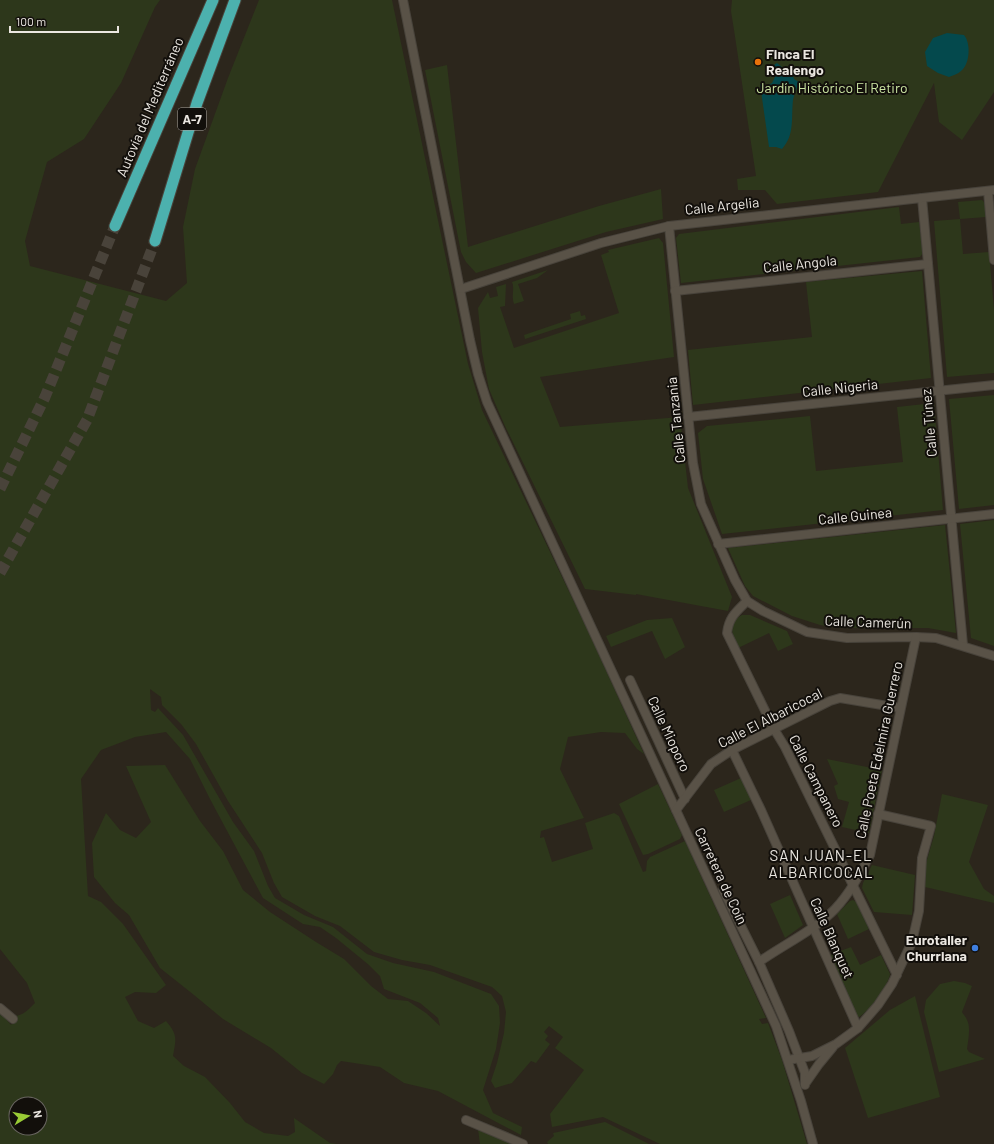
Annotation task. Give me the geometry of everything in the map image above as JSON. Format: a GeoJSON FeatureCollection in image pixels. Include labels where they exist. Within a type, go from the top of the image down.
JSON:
{"type":"FeatureCollection","features":[{"type":"Feature","properties":{"kind":"highway","name":"Autovía del Mediterráneo"},"geometry":{"type":"LineString","coordinates":[[116,226],[213,0]]}},
{"type":"Feature","properties":{"kind":"highway","name":"A-7"},"geometry":{"type":"LineString","coordinates":[[155,241],[197,103],[235,0]]}},
{"type":"Feature","properties":{"kind":"street","name":"Carretera de Coín"},"geometry":{"type":"LineString","coordinates":[[403,0],[470,340],[478,374],[487,402],[773,1020],[788,1060],[813,1144]]}},
{"type":"Feature","properties":{"kind":"street","name":"Calle Argelia"},"geometry":{"type":"LineString","coordinates":[[461,289],[601,244],[669,226],[991,191]]}},
{"type":"Feature","properties":{"kind":"street"},"geometry":{"type":"LineString","coordinates":[[991,191],[994,260]]}},
{"type":"Feature","properties":{"kind":"street","name":"Calle Túnez"},"geometry":{"type":"LineString","coordinates":[[922,198],[962,645]]}},
{"type":"Feature","properties":{"kind":"street","name":"Calle Tanzania"},"geometry":{"type":"LineString","coordinates":[[669,226],[693,463],[701,504],[740,591],[747,601]]}},
{"type":"Feature","properties":{"kind":"street","name":"Calle Angola"},"geometry":{"type":"LineString","coordinates":[[675,291],[928,264]]}},
{"type":"Feature","properties":{"kind":"street","name":"Calle Nigeria"},"geometry":{"type":"LineString","coordinates":[[688,417],[994,385]]}},
{"type":"Feature","properties":{"kind":"street","name":"Calle Guinea"},"geometry":{"type":"LineString","coordinates":[[718,544],[994,514]]}},
{"type":"Feature","properties":{"kind":"street","name":"Calle Camerún"},"geometry":{"type":"LineString","coordinates":[[747,601],[763,612],[807,632],[847,638],[936,638],[994,656]]}},
{"type":"Feature","properties":{"kind":"street","name":"Calle Campanero"},"geometry":{"type":"LineString","coordinates":[[747,601],[733,614],[728,623],[726,633],[774,729],[785,747],[897,975]]}},
{"type":"Feature","properties":{"kind":"street","name":"Calle Poeta Edelmira Guerrero"},"geometry":{"type":"LineString","coordinates":[[759,962],[812,927],[834,910],[854,886],[870,855],[916,637]]}},
{"type":"Feature","properties":{"kind":"street","name":"Calle Mioporo"},"geometry":{"type":"LineString","coordinates":[[630,680],[685,799]]}},
{"type":"Feature","properties":{"kind":"street","name":"Calle El Albaricocal"},"geometry":{"type":"LineString","coordinates":[[676,810],[711,764],[732,750],[830,701],[840,698],[900,708]]}},
{"type":"Feature","properties":{"kind":"street","name":"Calle Blanquet"},"geometry":{"type":"LineString","coordinates":[[732,750],[761,810],[858,1028]]}},
{"type":"Feature","properties":{"kind":"street"},"geometry":{"type":"LineString","coordinates":[[788,1060],[812,1056],[836,1044],[858,1028],[878,1005],[897,975],[912,942],[919,911],[922,858],[932,826],[878,814]]}},
{"type":"Feature","properties":{"kind":"street","name":"Carretera de Coín"},"geometry":{"type":"LineString","coordinates":[[724,890],[759,962],[789,1031],[805,1073],[805,1085]]}},
{"type":"Feature","properties":{"kind":"street"},"geometry":{"type":"LineString","coordinates":[[0,1008],[13,1020]]}},
{"type":"Feature","properties":{"kind":"street"},"geometry":{"type":"LineString","coordinates":[[801,1101],[805,1085],[819,1064],[836,1044]]}},
{"type":"Feature","properties":{"kind":"street"},"geometry":{"type":"LineString","coordinates":[[466,1120],[523,1144]]}},
{"type":"Feature","properties":{"kind":"green space"},"geometry":{"type":"Polygon","coordinates":[[[0,0],[160,0],[155,7],[121,83],[84,139],[47,162],[25,241],[30,266],[166,301],[187,283],[183,227],[195,169],[228,78],[259,0],[392,0],[468,364],[482,410],[587,629],[644,754],[637,749],[625,733],[601,732],[568,737],[560,769],[584,818],[541,831],[540,838],[544,837],[552,862],[593,849],[585,823],[614,813],[619,816],[643,872],[646,871],[647,861],[650,857],[685,841],[766,1018],[759,1019],[762,1024],[768,1023],[782,1060],[807,1144],[660,1144],[603,1117],[552,1127],[550,1114],[584,1070],[555,1048],[563,1037],[549,1026],[544,1032],[548,1036],[545,1040],[550,1044],[536,1063],[531,1061],[512,1083],[495,1088],[491,1081],[504,1033],[506,1012],[502,996],[492,987],[430,965],[402,960],[374,952],[340,926],[315,916],[282,897],[274,883],[262,853],[228,801],[196,744],[181,724],[162,705],[161,697],[150,689],[151,710],[155,712],[158,708],[183,735],[233,822],[254,851],[268,886],[275,898],[304,915],[333,927],[367,954],[393,963],[434,972],[491,994],[499,1006],[500,1023],[496,1049],[483,1090],[493,1113],[522,1127],[521,1135],[438,1091],[404,1083],[380,1067],[341,1061],[337,1065],[333,1074],[324,1084],[302,1073],[271,1048],[223,1019],[160,968],[129,915],[115,903],[94,877],[92,843],[106,813],[120,830],[136,838],[151,822],[126,766],[165,765],[200,821],[223,851],[243,890],[270,912],[344,959],[371,986],[388,999],[408,1001],[426,1013],[440,1026],[438,1018],[420,1003],[384,989],[380,976],[336,938],[320,927],[303,924],[263,898],[190,759],[166,732],[135,737],[101,750],[81,779],[88,896],[101,902],[123,924],[166,985],[156,993],[135,992],[125,997],[138,1021],[154,1028],[166,1021],[173,1030],[175,1037],[173,1056],[184,1066],[205,1077],[230,1103],[245,1122],[264,1133],[288,1136],[295,1132],[294,1118],[330,1143],[337,1144],[0,1144],[0,1012],[11,1025],[15,1020],[14,1016],[28,1010],[35,1003],[27,983],[0,949],[0,0]]]}},
{"type":"Feature","properties":{"kind":"green space","name":"Jardín Histórico El Retiro"},"geometry":{"type":"Polygon","coordinates":[[[732,0],[994,0],[994,92],[962,140],[939,122],[934,83],[878,192],[777,204],[765,190],[738,190],[737,179],[756,176],[731,11],[732,0]]]}},
{"type":"Feature","properties":{"kind":"green space"},"geometry":{"type":"Polygon","coordinates":[[[447,65],[468,247],[599,206],[661,189],[663,219],[606,232],[476,273],[466,262],[461,252],[425,70],[447,65]]]}},
{"type":"Feature","properties":{"kind":"green space"},"geometry":{"type":"Polygon","coordinates":[[[982,200],[985,203],[986,217],[960,219],[958,202],[982,200]]]}},
{"type":"Feature","properties":{"kind":"green space"},"geometry":{"type":"Polygon","coordinates":[[[899,207],[901,224],[919,222],[923,253],[920,257],[681,283],[676,238],[679,234],[899,207]]]}},
{"type":"Feature","properties":{"kind":"green space"},"geometry":{"type":"Polygon","coordinates":[[[960,219],[963,254],[989,252],[994,310],[994,373],[947,377],[934,221],[960,219]]]}},
{"type":"Feature","properties":{"kind":"green space"},"geometry":{"type":"Polygon","coordinates":[[[659,238],[663,243],[674,357],[540,377],[560,427],[680,417],[688,488],[732,597],[728,611],[636,594],[585,589],[505,426],[489,389],[482,352],[478,308],[488,292],[490,298],[498,296],[496,287],[506,284],[505,306],[500,307],[514,348],[619,313],[601,255],[609,252],[608,250],[659,238]]]}},
{"type":"Feature","properties":{"kind":"green space"},"geometry":{"type":"Polygon","coordinates":[[[548,270],[537,278],[518,284],[524,301],[514,304],[512,282],[548,270]]]}},
{"type":"Feature","properties":{"kind":"green space"},"geometry":{"type":"Polygon","coordinates":[[[922,271],[931,378],[693,405],[688,350],[812,337],[806,282],[922,271]]]}},
{"type":"Feature","properties":{"kind":"green space"},"geometry":{"type":"Polygon","coordinates":[[[580,311],[581,316],[585,315],[586,319],[525,339],[524,335],[571,319],[570,314],[580,311]]]}},
{"type":"Feature","properties":{"kind":"green space"},"geometry":{"type":"Polygon","coordinates":[[[994,395],[994,505],[959,509],[949,399],[994,395]]]}},
{"type":"Feature","properties":{"kind":"green space"},"geometry":{"type":"Polygon","coordinates":[[[934,403],[943,510],[722,534],[703,479],[698,433],[707,426],[810,416],[816,471],[903,462],[897,407],[934,403]]]}},
{"type":"Feature","properties":{"kind":"green space"},"geometry":{"type":"Polygon","coordinates":[[[994,520],[994,646],[971,638],[960,524],[994,520]]]}},
{"type":"Feature","properties":{"kind":"green space"},"geometry":{"type":"Polygon","coordinates":[[[945,525],[956,633],[928,628],[838,628],[820,625],[792,616],[753,596],[745,586],[728,548],[945,525]]]}},
{"type":"Feature","properties":{"kind":"green space"},"geometry":{"type":"Polygon","coordinates":[[[742,615],[750,615],[787,631],[793,644],[778,651],[769,633],[738,648],[732,626],[737,618],[742,615]]]}},
{"type":"Feature","properties":{"kind":"green space"},"geometry":{"type":"Polygon","coordinates":[[[672,618],[685,647],[665,659],[652,631],[611,647],[606,636],[647,620],[672,618]]]}},
{"type":"Feature","properties":{"kind":"green space"},"geometry":{"type":"Polygon","coordinates":[[[827,759],[882,770],[869,833],[842,827],[849,802],[838,799],[834,786],[838,784],[827,759]]]}},
{"type":"Feature","properties":{"kind":"green space"},"geometry":{"type":"Polygon","coordinates":[[[741,778],[753,799],[724,812],[714,790],[741,778]]]}},
{"type":"Feature","properties":{"kind":"green space"},"geometry":{"type":"Polygon","coordinates":[[[658,784],[682,835],[680,839],[643,855],[619,804],[658,784]]]}},
{"type":"Feature","properties":{"kind":"green space"},"geometry":{"type":"Polygon","coordinates":[[[942,794],[988,805],[969,862],[984,889],[994,896],[994,903],[925,887],[926,863],[934,836],[942,794]]]}},
{"type":"Feature","properties":{"kind":"green space"},"geometry":{"type":"Polygon","coordinates":[[[872,865],[915,875],[912,915],[874,912],[862,888],[872,865]]]}},
{"type":"Feature","properties":{"kind":"green space"},"geometry":{"type":"Polygon","coordinates":[[[790,895],[803,925],[785,938],[770,904],[790,895]]]}},
{"type":"Feature","properties":{"kind":"green space"},"geometry":{"type":"Polygon","coordinates":[[[853,900],[856,902],[869,929],[848,939],[837,914],[850,901],[853,900]]]}},
{"type":"Feature","properties":{"kind":"green space"},"geometry":{"type":"Polygon","coordinates":[[[851,947],[860,965],[881,955],[890,974],[886,985],[878,998],[859,1017],[857,1016],[830,955],[851,947]]]}},
{"type":"Feature","properties":{"kind":"green space"},"geometry":{"type":"Polygon","coordinates":[[[954,981],[972,986],[962,1012],[967,1019],[969,1026],[967,1049],[969,1052],[985,1059],[939,1072],[924,1012],[926,1000],[940,984],[954,981]]]}},
{"type":"Feature","properties":{"kind":"green space"},"geometry":{"type":"Polygon","coordinates":[[[915,996],[940,1097],[868,1118],[845,1048],[890,1010],[915,996]]]}},
{"type":"Feature","properties":{"kind":"green space"},"geometry":{"type":"Polygon","coordinates":[[[605,1122],[649,1144],[548,1144],[547,1142],[554,1136],[553,1133],[605,1122]]]}},
{"type":"Feature","properties":{"kind":"green space"},"geometry":{"type":"Polygon","coordinates":[[[478,1129],[515,1144],[480,1144],[478,1129]]]}},
{"type":"Feature","properties":{"kind":"water"},"geometry":{"type":"Polygon","coordinates":[[[947,33],[964,35],[968,43],[968,59],[964,68],[958,73],[949,77],[938,73],[927,66],[925,52],[933,38],[947,33]]]}},
{"type":"Feature","properties":{"kind":"water"},"geometry":{"type":"Polygon","coordinates":[[[777,63],[799,82],[793,100],[791,132],[782,149],[769,147],[760,84],[766,86],[772,83],[776,75],[774,65],[777,63]]]}},
{"type":"Feature","properties":{"kind":"tunnel"},"geometry":{"type":"LineString","coordinates":[[0,489],[45,397],[115,226]]}},
{"type":"Feature","properties":{"kind":"tunnel"},"geometry":{"type":"LineString","coordinates":[[0,573],[87,420],[155,241]]}},
{"type":"Feature","properties":{"kind":"place","name":"Finca El Realengo"},"geometry":{"type":"Point","coordinates":[758,62]}},
{"type":"Feature","properties":{"kind":"place","name":"Eurotaller Churriana"},"geometry":{"type":"Point","coordinates":[975,948]}},
{"type":"Feature","properties":{"kind":"district","name":"SAN JUAN-EL ALBARICOCAL"},"geometry":{"type":"Point","coordinates":[821,864]}}]}
